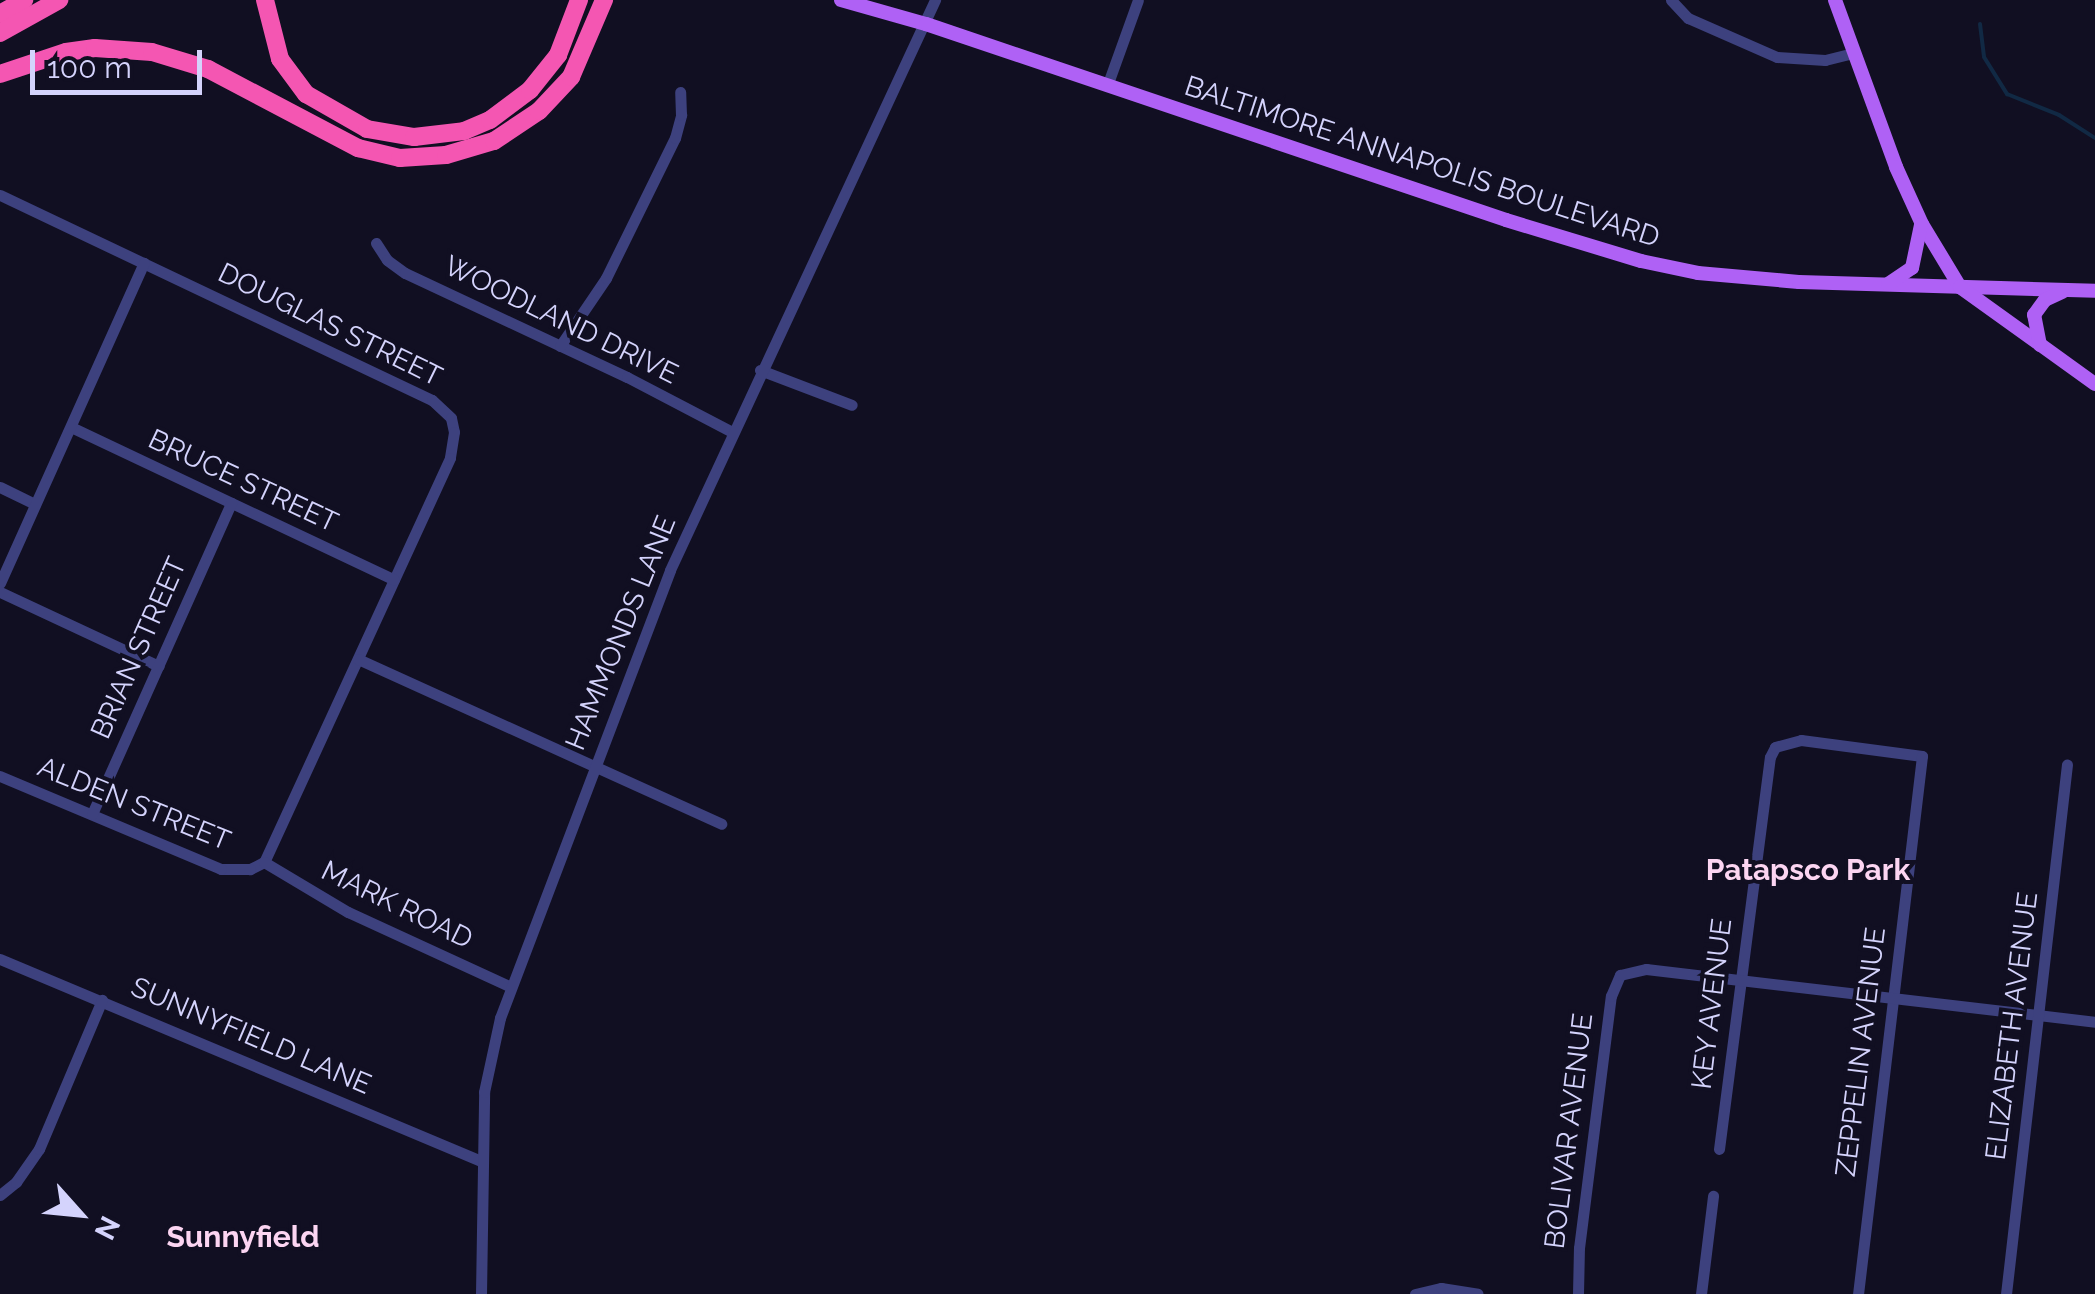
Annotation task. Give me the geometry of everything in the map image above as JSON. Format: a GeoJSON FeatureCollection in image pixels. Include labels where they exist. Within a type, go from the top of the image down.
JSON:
{"type":"FeatureCollection","features":[{"type":"Feature","properties":{"kind":"highway"},"geometry":{"type":"LineString","coordinates":[[0,14],[24,0]]}},
{"type":"Feature","properties":{"kind":"highway"},"geometry":{"type":"LineString","coordinates":[[0,33],[60,0]]}},
{"type":"Feature","properties":{"kind":"highway"},"geometry":{"type":"LineString","coordinates":[[265,0],[280,59],[306,94],[355,124],[414,137],[464,131],[510,106],[544,74],[580,3]]}},
{"type":"Feature","properties":{"kind":"highway"},"geometry":{"type":"LineString","coordinates":[[0,74],[66,52],[95,48],[152,52],[208,68],[358,148],[423,158],[472,149],[520,127],[571,77],[608,0]]}},
{"type":"Feature","properties":{"kind":"main road","name":"BALTIMORE ANNAPOLIS BOULEVARD"},"geometry":{"type":"LineString","coordinates":[[841,0],[926,24],[1506,220],[1641,261],[1698,273],[1884,286],[2095,291]]}},
{"type":"Feature","properties":{"kind":"main road","name":"BALTIMORE ANNAPOLIS BOULEVARD"},"geometry":{"type":"LineString","coordinates":[[872,0],[926,24]]}},
{"type":"Feature","properties":{"kind":"main road"},"geometry":{"type":"LineString","coordinates":[[1835,0],[1922,224],[1960,287],[2095,384]]}},
{"type":"Feature","properties":{"kind":"main road"},"geometry":{"type":"LineString","coordinates":[[1884,286],[1912,268],[1922,224]]}},
{"type":"Feature","properties":{"kind":"main road"},"geometry":{"type":"LineString","coordinates":[[2040,346],[2034,315],[2045,300],[2066,290]]}},
{"type":"Feature","properties":{"kind":"street","name":"HAMMONDS LANE"},"geometry":{"type":"LineString","coordinates":[[481,1294],[481,1161],[488,1058],[511,988],[670,570],[935,0]]}},
{"type":"Feature","properties":{"kind":"street"},"geometry":{"type":"LineString","coordinates":[[1108,86],[1138,0]]}},
{"type":"Feature","properties":{"kind":"street"},"geometry":{"type":"LineString","coordinates":[[1671,0],[1688,18],[1777,57],[1825,60],[1854,52]]}},
{"type":"Feature","properties":{"kind":"street"},"geometry":{"type":"LineString","coordinates":[[560,346],[606,278],[675,138],[681,115],[680,92]]}},
{"type":"Feature","properties":{"kind":"street","name":"DOUGLAS STREET"},"geometry":{"type":"LineString","coordinates":[[0,195],[442,407],[451,418],[454,444],[358,660]]}},
{"type":"Feature","properties":{"kind":"street","name":"WOODLAND DRIVE"},"geometry":{"type":"LineString","coordinates":[[376,242],[387,260],[405,273],[732,432]]}},
{"type":"Feature","properties":{"kind":"street"},"geometry":{"type":"LineString","coordinates":[[0,583],[144,263]]}},
{"type":"Feature","properties":{"kind":"street"},"geometry":{"type":"LineString","coordinates":[[760,370],[852,405]]}},
{"type":"Feature","properties":{"kind":"street","name":"BRUCE STREET"},"geometry":{"type":"LineString","coordinates":[[70,426],[394,580]]}},
{"type":"Feature","properties":{"kind":"street"},"geometry":{"type":"LineString","coordinates":[[0,487],[36,504]]}},
{"type":"Feature","properties":{"kind":"street","name":"BRIAN STREET"},"geometry":{"type":"LineString","coordinates":[[92,814],[231,502]]}},
{"type":"Feature","properties":{"kind":"street"},"geometry":{"type":"LineString","coordinates":[[0,592],[158,666]]}},
{"type":"Feature","properties":{"kind":"street"},"geometry":{"type":"LineString","coordinates":[[358,660],[720,824]]}},
{"type":"Feature","properties":{"kind":"street","name":"ALDEN STREET"},"geometry":{"type":"LineString","coordinates":[[0,776],[222,869],[250,870],[264,862],[358,660]]}},
{"type":"Feature","properties":{"kind":"street","name":"ZEPPELIN AVENUE"},"geometry":{"type":"LineString","coordinates":[[1775,747],[1801,740],[1922,756],[1858,1294]]}},
{"type":"Feature","properties":{"kind":"street","name":"KEY AVENUE"},"geometry":{"type":"LineString","coordinates":[[1719,1149],[1766,771],[1775,747]]}},
{"type":"Feature","properties":{"kind":"street","name":"ELIZABETH AVENUE"},"geometry":{"type":"LineString","coordinates":[[2006,1294],[2068,764]]}},
{"type":"Feature","properties":{"kind":"street","name":"MARK ROAD"},"geometry":{"type":"LineString","coordinates":[[264,862],[348,912],[511,988]]}},
{"type":"Feature","properties":{"kind":"street","name":"SUNNYFIELD LANE"},"geometry":{"type":"LineString","coordinates":[[0,959],[481,1161]]}},
{"type":"Feature","properties":{"kind":"street","name":"BOLIVAR AVENUE"},"geometry":{"type":"LineString","coordinates":[[1578,1294],[1579,1248],[1611,996],[1620,975],[1646,969],[1740,980]]}},
{"type":"Feature","properties":{"kind":"street"},"geometry":{"type":"LineString","coordinates":[[1740,980],[2095,1022]]}},
{"type":"Feature","properties":{"kind":"street"},"geometry":{"type":"LineString","coordinates":[[0,1195],[16,1182],[40,1149],[102,1000]]}},
{"type":"Feature","properties":{"kind":"street"},"geometry":{"type":"LineString","coordinates":[[1701,1294],[1714,1196]]}},
{"type":"Feature","properties":{"kind":"street"},"geometry":{"type":"LineString","coordinates":[[1415,1294],[1442,1288],[1478,1294]]}},
{"type":"Feature","properties":{"kind":"waterway"},"geometry":{"type":"LineString","coordinates":[[1980,24],[1984,57],[2007,94],[2059,115],[2095,138]]}},
{"type":"Feature","properties":{"kind":"district","name":"Patapsco Park"},"geometry":{"type":"Point","coordinates":[1808,870]}},
{"type":"Feature","properties":{"kind":"district","name":"Sunnyfield"},"geometry":{"type":"Point","coordinates":[243,1237]}}]}
